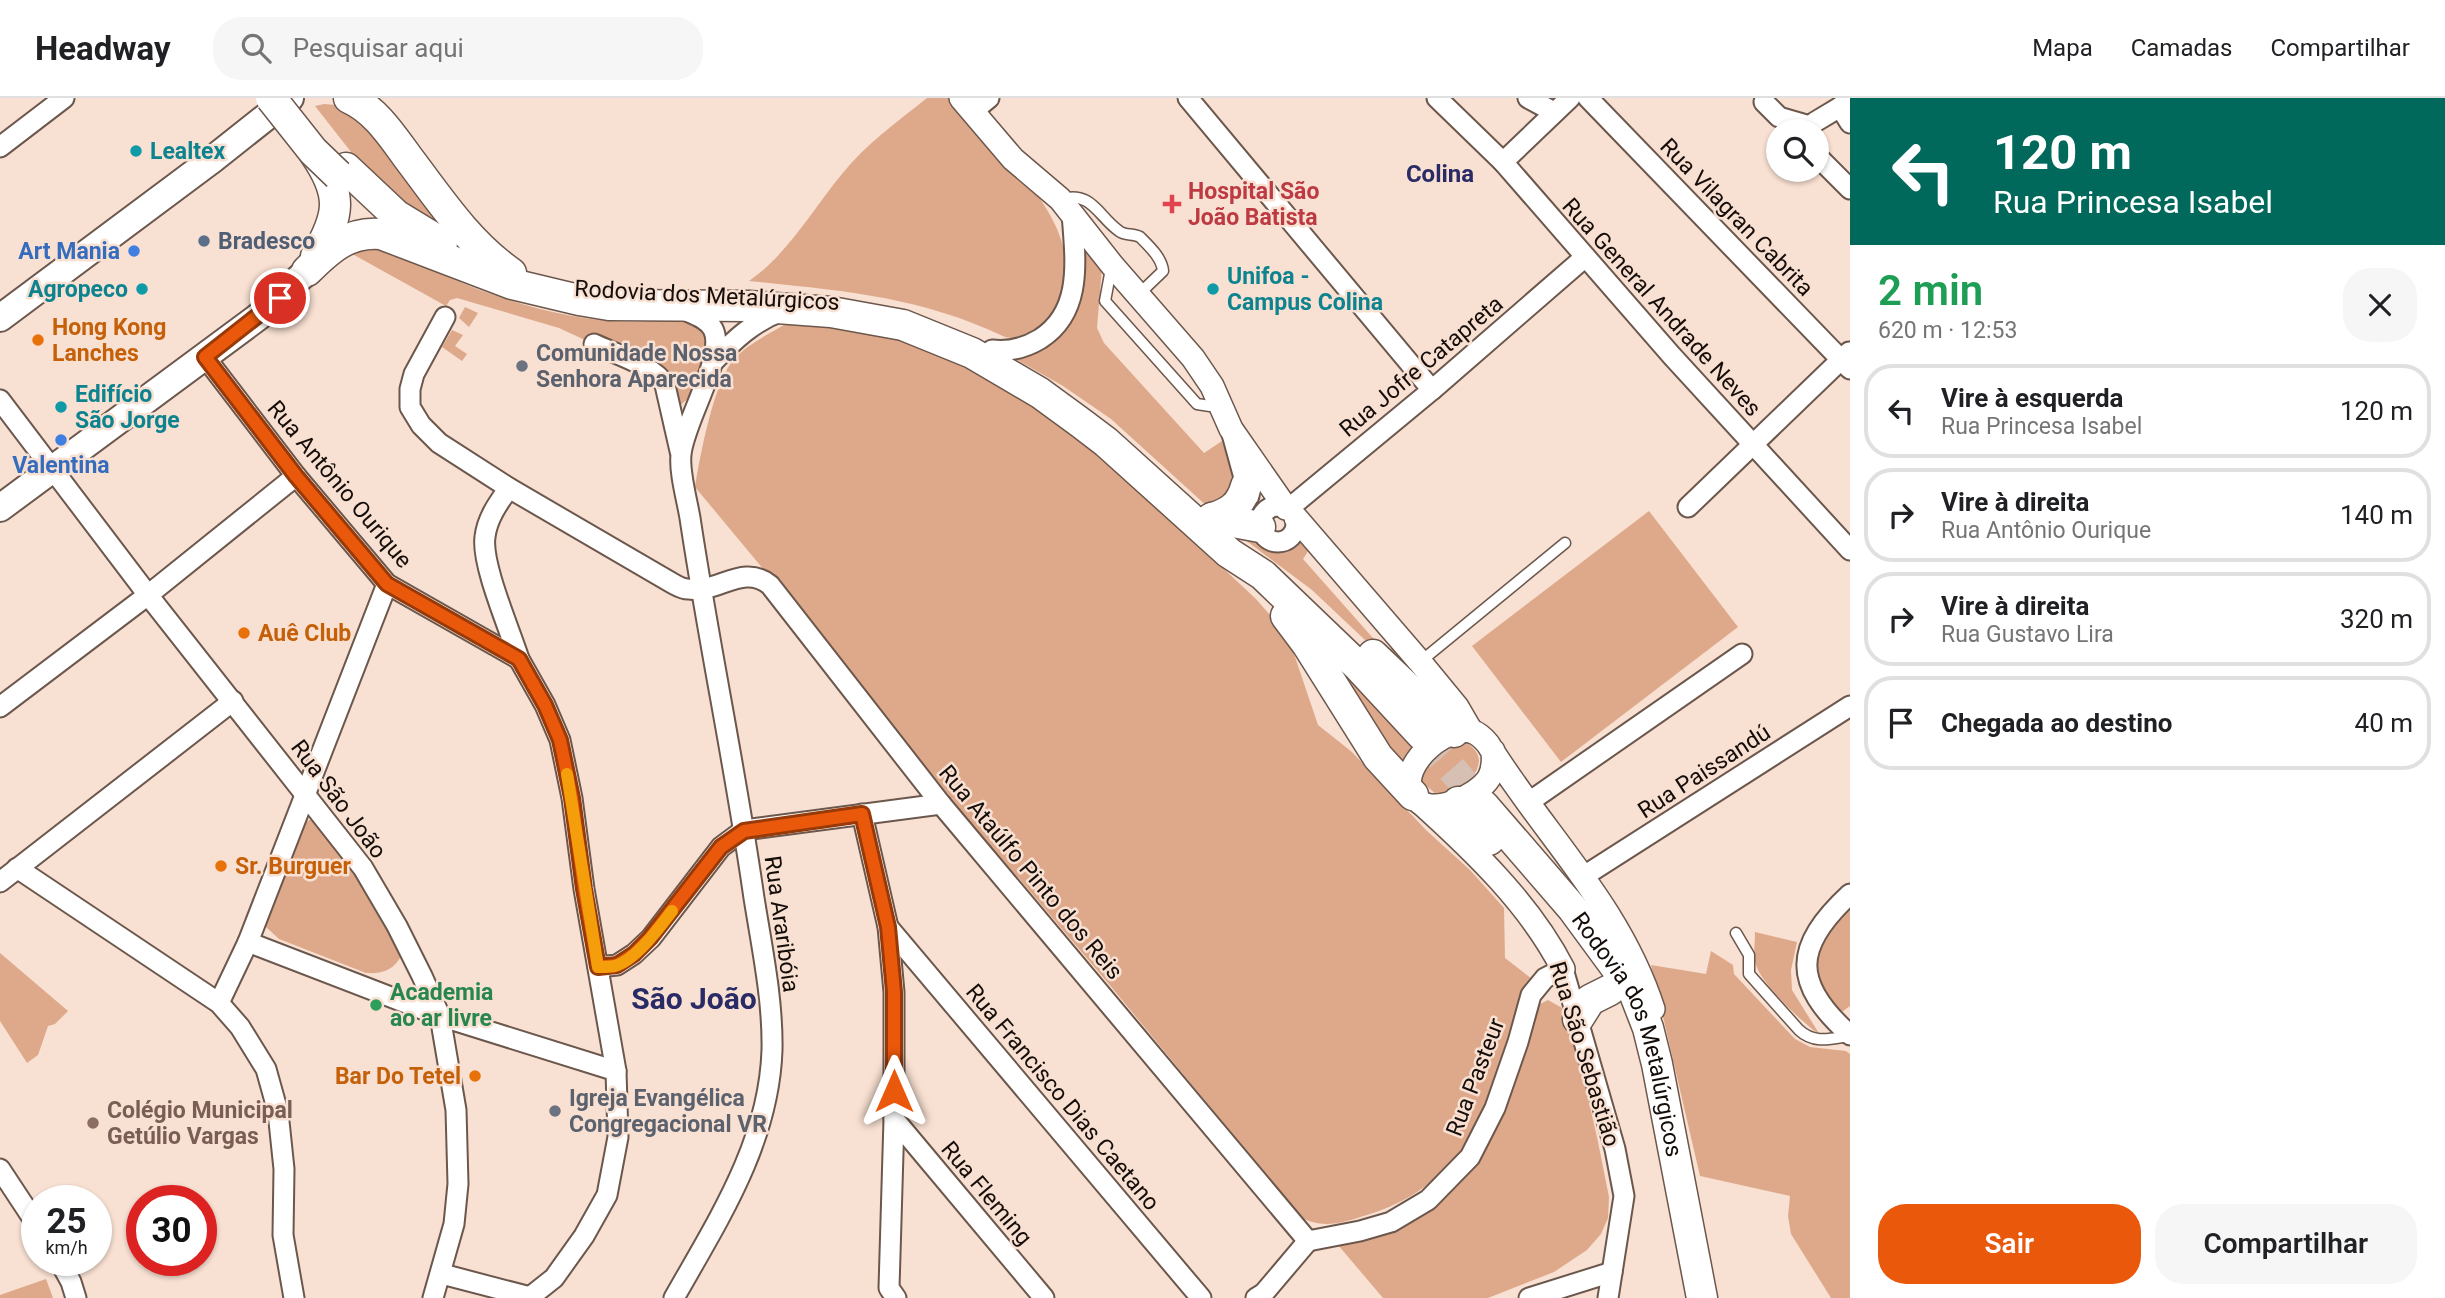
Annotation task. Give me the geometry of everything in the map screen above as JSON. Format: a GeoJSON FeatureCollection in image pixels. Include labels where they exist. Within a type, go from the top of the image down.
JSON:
{"type":"FeatureCollection","features":[{"type":"Feature","properties":{"kind":"main road"},"geometry":{"type":"LineString","coordinates":[[271,98],[313,151],[391,223],[471,270]]}},
{"type":"Feature","properties":{"kind":"main road"},"geometry":{"type":"LineString","coordinates":[[0,318],[214,159],[289,98],[339,175],[334,222],[307,271]]}},
{"type":"Feature","properties":{"kind":"main road"},"geometry":{"type":"LineString","coordinates":[[349,98],[373,114],[474,243],[511,273]]}},
{"type":"Feature","properties":{"kind":"main road","name":"Rodovia dos Metalúrgicos"},"geometry":{"type":"LineString","coordinates":[[339,175],[421,231],[469,257],[543,283],[600,294],[773,297],[868,306],[930,323],[992,350],[1076,401],[1125,440],[1212,518]]}},
{"type":"Feature","properties":{"kind":"main road"},"geometry":{"type":"LineString","coordinates":[[0,508],[270,307],[331,248],[344,240],[371,233],[390,237],[471,270]]}},
{"type":"Feature","properties":{"kind":"main road","name":"Rodovia dos Metalúrgicos"},"geometry":{"type":"LineString","coordinates":[[471,270],[512,284],[608,304],[793,308],[850,315],[903,326],[950,343],[994,364],[1247,536],[1263,575],[1359,667],[1422,735]]}},
{"type":"Feature","properties":{"kind":"main road"},"geometry":{"type":"LineString","coordinates":[[1212,518],[1230,512],[1237,506],[1246,486]]}},
{"type":"Feature","properties":{"kind":"main road"},"geometry":{"type":"LineString","coordinates":[[1212,518],[1247,536],[1313,600],[1462,732]]}},
{"type":"Feature","properties":{"kind":"main road"},"geometry":{"type":"LineString","coordinates":[[1247,536],[1297,630],[1378,757],[1416,799]]}},
{"type":"Feature","properties":{"kind":"main road"},"geometry":{"type":"LineString","coordinates":[[1465,804],[1596,969],[1640,1045],[1657,1064]]}},
{"type":"Feature","properties":{"kind":"main road","name":"Rodovia dos Metalúrgicos"},"geometry":{"type":"LineString","coordinates":[[1465,804],[1573,909],[1634,992],[1648,1028],[1657,1064],[1702,1298]]}},
{"type":"Feature","properties":{"kind":"main road"},"geometry":{"type":"LineString","coordinates":[[1578,1019],[1590,1000],[1610,990]]}},
{"type":"Feature","properties":{"kind":"street"},"geometry":{"type":"LineString","coordinates":[[0,147],[64,98]]}},
{"type":"Feature","properties":{"kind":"street"},"geometry":{"type":"LineString","coordinates":[[1188,98],[1432,390]]}},
{"type":"Feature","properties":{"kind":"street","name":"Rua General Andrade Neves"},"geometry":{"type":"LineString","coordinates":[[1437,98],[1503,162],[1584,258],[1850,550]]}},
{"type":"Feature","properties":{"kind":"street"},"geometry":{"type":"LineString","coordinates":[[1528,98],[1554,112]]}},
{"type":"Feature","properties":{"kind":"street"},"geometry":{"type":"LineString","coordinates":[[1503,162],[1570,98]]}},
{"type":"Feature","properties":{"kind":"street","name":"Rua Vilagran Cabrita"},"geometry":{"type":"LineString","coordinates":[[1588,98],[1847,360]]}},
{"type":"Feature","properties":{"kind":"street"},"geometry":{"type":"LineString","coordinates":[[1764,102],[1784,119]]}},
{"type":"Feature","properties":{"kind":"street"},"geometry":{"type":"LineString","coordinates":[[974,103],[1013,159],[1066,206],[1112,265],[1198,364],[1220,400],[1231,429],[1246,486],[1247,536]]}},
{"type":"Feature","properties":{"kind":"street"},"geometry":{"type":"LineString","coordinates":[[1829,119],[1847,111]]}},
{"type":"Feature","properties":{"kind":"street"},"geometry":{"type":"LineString","coordinates":[[1829,168],[1850,189]]}},
{"type":"Feature","properties":{"kind":"street"},"geometry":{"type":"LineString","coordinates":[[992,350],[1004,351],[1025,346],[1044,336],[1063,317],[1074,282],[1066,206]]}},
{"type":"Feature","properties":{"kind":"street","name":"Rua Jofre Catapreta"},"geometry":{"type":"LineString","coordinates":[[1290,511],[1584,258]]}},
{"type":"Feature","properties":{"kind":"street"},"geometry":{"type":"LineString","coordinates":[[672,305],[701,318],[710,326],[715,336],[714,361]]}},
{"type":"Feature","properties":{"kind":"street"},"geometry":{"type":"LineString","coordinates":[[714,361],[750,327],[765,317],[793,308]]}},
{"type":"Feature","properties":{"kind":"street"},"geometry":{"type":"LineString","coordinates":[[445,317],[412,381],[411,407],[430,435],[509,488],[671,583],[688,589],[700,589]]}},
{"type":"Feature","properties":{"kind":"street","name":"Rua Araribóia"},"geometry":{"type":"LineString","coordinates":[[594,344],[650,369],[665,385],[680,455],[700,589],[744,831],[768,995],[772,1050],[766,1106],[751,1154],[726,1208],[674,1298]]}},
{"type":"Feature","properties":{"kind":"street","name":"Rua Antônio Ourique"},"geometry":{"type":"LineString","coordinates":[[205,357],[296,476],[387,584],[519,659]]}},
{"type":"Feature","properties":{"kind":"street"},"geometry":{"type":"LineString","coordinates":[[1688,507],[1847,360]]}},
{"type":"Feature","properties":{"kind":"street","name":"Rua Araribóia"},"geometry":{"type":"LineString","coordinates":[[680,455],[696,404],[714,361]]}},
{"type":"Feature","properties":{"kind":"street","name":"Rua São João"},"geometry":{"type":"LineString","coordinates":[[0,400],[51,470],[363,868],[397,926],[440,1016],[456,1110],[458,1184],[454,1224],[442,1274],[433,1298]]}},
{"type":"Feature","properties":{"kind":"street"},"geometry":{"type":"LineString","coordinates":[[1231,429],[1290,511],[1457,707],[1462,732]]}},
{"type":"Feature","properties":{"kind":"street"},"geometry":{"type":"LineString","coordinates":[[0,707],[148,595],[296,476]]}},
{"type":"Feature","properties":{"kind":"street"},"geometry":{"type":"LineString","coordinates":[[442,1274],[530,1297],[554,1278],[584,1236],[607,1195],[618,1137],[616,1071],[584,889],[572,798],[560,740],[545,705],[519,659],[487,563],[485,537],[493,512],[509,488]]}},
{"type":"Feature","properties":{"kind":"street"},"geometry":{"type":"LineString","coordinates":[[1247,536],[1270,508],[1290,511]]}},
{"type":"Feature","properties":{"kind":"street"},"geometry":{"type":"LineString","coordinates":[[1247,536],[1266,537],[1271,541],[1282,542],[1288,539],[1296,530],[1290,511]]}},
{"type":"Feature","properties":{"kind":"street","name":"Rua Ataúlfo Pinto dos Reis"},"geometry":{"type":"LineString","coordinates":[[700,589],[751,576],[761,578],[769,585],[941,804],[1308,1241]]}},
{"type":"Feature","properties":{"kind":"street"},"geometry":{"type":"LineString","coordinates":[[219,1003],[248,942],[387,584]]}},
{"type":"Feature","properties":{"kind":"street"},"geometry":{"type":"LineString","coordinates":[[1529,802],[1742,654]]}},
{"type":"Feature","properties":{"kind":"street"},"geometry":{"type":"LineString","coordinates":[[0,881],[233,701]]}},
{"type":"Feature","properties":{"kind":"street","name":"Rua Paissandú"},"geometry":{"type":"LineString","coordinates":[[1584,876],[1850,706]]}},
{"type":"Feature","properties":{"kind":"street"},"geometry":{"type":"LineString","coordinates":[[1493,751],[1494,763],[1488,780],[1465,804],[1443,805],[1416,799],[1409,784],[1416,763],[1435,742],[1462,732],[1482,738],[1493,751],[1584,876],[1624,938],[1643,978],[1655,1017],[1657,1064]]}},
{"type":"Feature","properties":{"kind":"street","name":"Rua São Sebastião"},"geometry":{"type":"LineString","coordinates":[[1416,799],[1464,841],[1538,928],[1563,969],[1615,1149],[1624,1196],[1608,1298]]}},
{"type":"Feature","properties":{"kind":"street"},"geometry":{"type":"LineString","coordinates":[[598,967],[617,965],[634,954],[657,930],[721,847],[744,831],[941,804]]}},
{"type":"Feature","properties":{"kind":"street","name":"Rua São Sebastião"},"geometry":{"type":"LineString","coordinates":[[1464,841],[1465,804]]}},
{"type":"Feature","properties":{"kind":"street"},"geometry":{"type":"LineString","coordinates":[[862,814],[888,927],[894,992],[894,1119],[887,1295]]}},
{"type":"Feature","properties":{"kind":"street"},"geometry":{"type":"LineString","coordinates":[[17,868],[219,1003],[240,1027],[266,1069],[278,1112],[284,1169],[283,1236],[294,1298]]}},
{"type":"Feature","properties":{"kind":"street"},"geometry":{"type":"LineString","coordinates":[[1848,1029],[1826,1013],[1814,995],[1807,964],[1811,943],[1817,932],[1850,894]]}},
{"type":"Feature","properties":{"kind":"street","name":"Rua Francisco Dias Caetano"},"geometry":{"type":"LineString","coordinates":[[888,927],[1201,1298]]}},
{"type":"Feature","properties":{"kind":"street"},"geometry":{"type":"LineString","coordinates":[[248,942],[440,1016],[616,1071]]}},
{"type":"Feature","properties":{"kind":"street","name":"Rua Pasteur"},"geometry":{"type":"LineString","coordinates":[[1308,1241],[1391,1222],[1428,1200],[1470,1157],[1495,1108],[1531,995],[1545,978],[1563,969]]}},
{"type":"Feature","properties":{"kind":"street","name":"Rua Fleming"},"geometry":{"type":"LineString","coordinates":[[894,1119],[1044,1298]]}},
{"type":"Feature","properties":{"kind":"street"},"geometry":{"type":"LineString","coordinates":[[0,1169],[21,1200]]}},
{"type":"Feature","properties":{"kind":"street"},"geometry":{"type":"LineString","coordinates":[[1256,1298],[1264,1293],[1308,1241]]}},
{"type":"Feature","properties":{"kind":"street"},"geometry":{"type":"LineString","coordinates":[[1529,1298],[1612,1272]]}},
{"type":"Feature","properties":{"kind":"street"},"geometry":{"type":"LineString","coordinates":[[69,1276],[76,1298]]}},
{"type":"Feature","properties":{"kind":"lane"},"geometry":{"type":"LineString","coordinates":[[1066,206],[1071,197],[1085,198],[1121,233],[1137,234],[1159,259],[1163,271],[1138,295]]}},
{"type":"Feature","properties":{"kind":"lane"},"geometry":{"type":"LineString","coordinates":[[1112,265],[1105,300],[1197,404],[1210,406],[1220,400]]}},
{"type":"Feature","properties":{"kind":"lane"},"geometry":{"type":"LineString","coordinates":[[1420,662],[1565,543]]}},
{"type":"Feature","properties":{"kind":"lane"},"geometry":{"type":"LineString","coordinates":[[1736,933],[1749,955],[1749,974],[1798,1030],[1819,1040],[1848,1029]]}},
{"type":"Feature","properties":{"kind":"shaded area"},"geometry":{"type":"Polygon","coordinates":[[[927,98],[956,98],[1035,191],[1058,230],[1066,272],[1062,294],[1051,317],[1031,334],[1018,338],[1005,337],[942,312],[880,297],[749,281],[788,245],[861,153],[927,98]]]}},
{"type":"Feature","properties":{"kind":"shaded area"},"geometry":{"type":"Polygon","coordinates":[[[336,105],[359,116],[447,228],[429,226],[355,157],[315,106],[336,105]]]}},
{"type":"Feature","properties":{"kind":"shaded area"},"geometry":{"type":"Polygon","coordinates":[[[1079,235],[1102,267],[1097,328],[1104,343],[1204,453],[1222,441],[1237,489],[1209,508],[1111,419],[1063,386],[1012,357],[1060,328],[1079,235]]]}},
{"type":"Feature","properties":{"kind":"shaded area"},"geometry":{"type":"Polygon","coordinates":[[[375,247],[485,292],[571,316],[631,322],[684,315],[707,328],[709,359],[690,397],[677,408],[672,391],[587,341],[559,328],[457,298],[450,300],[446,306],[347,251],[375,247]]]}},
{"type":"Feature","properties":{"kind":"shaded area"},"geometry":{"type":"Polygon","coordinates":[[[465,307],[478,313],[469,327],[459,318],[465,307]]]}},
{"type":"Feature","properties":{"kind":"shaded area"},"geometry":{"type":"Polygon","coordinates":[[[794,319],[830,323],[914,344],[983,369],[1071,426],[1256,599],[1277,623],[1292,648],[1318,725],[1352,752],[1426,830],[1470,870],[1504,908],[1505,958],[1532,979],[1517,1007],[1484,1112],[1460,1151],[1430,1183],[1390,1206],[1350,1220],[1325,1224],[1301,1217],[695,487],[714,400],[727,369],[748,347],[794,319]]]}},
{"type":"Feature","properties":{"kind":"shaded area"},"geometry":{"type":"Polygon","coordinates":[[[452,330],[463,335],[455,346],[467,354],[462,361],[442,347],[452,330]]]}},
{"type":"Feature","properties":{"kind":"shaded area"},"geometry":{"type":"Polygon","coordinates":[[[1649,511],[1738,627],[1561,762],[1472,646],[1649,511]]]}},
{"type":"Feature","properties":{"kind":"shaded area"},"geometry":{"type":"Polygon","coordinates":[[[1232,530],[1269,545],[1285,546],[1297,536],[1312,545],[1303,559],[1380,646],[1389,649],[1396,647],[1436,695],[1399,672],[1312,590],[1232,530]]]}},
{"type":"Feature","properties":{"kind":"shaded area"},"geometry":{"type":"Polygon","coordinates":[[[1344,674],[1412,744],[1443,728],[1405,771],[1363,712],[1344,674]]]}},
{"type":"Feature","properties":{"kind":"shaded area"},"geometry":{"type":"Polygon","coordinates":[[[1463,741],[1477,754],[1478,768],[1462,787],[1452,793],[1437,795],[1422,782],[1422,768],[1443,748],[1463,741]]]}},
{"type":"Feature","properties":{"kind":"shaded area"},"geometry":{"type":"Polygon","coordinates":[[[317,818],[367,885],[402,954],[396,964],[387,970],[366,973],[279,939],[266,927],[265,917],[300,828],[309,820],[317,818]]]}},
{"type":"Feature","properties":{"kind":"shaded area"},"geometry":{"type":"Polygon","coordinates":[[[1850,908],[1850,1006],[1839,1014],[1820,985],[1816,959],[1827,934],[1850,908]]]}},
{"type":"Feature","properties":{"kind":"shaded area"},"geometry":{"type":"Polygon","coordinates":[[[1755,932],[1797,942],[1791,970],[1792,990],[1820,1035],[1766,983],[1756,965],[1755,932]]]}},
{"type":"Feature","properties":{"kind":"shaded area"},"geometry":{"type":"Polygon","coordinates":[[[1711,951],[1733,965],[1734,974],[1795,1039],[1810,1047],[1846,1051],[1850,1054],[1850,1298],[1831,1298],[1791,1234],[1788,1216],[1790,1196],[1700,1176],[1651,965],[1706,974],[1711,951]]]}},
{"type":"Feature","properties":{"kind":"shaded area"},"geometry":{"type":"Polygon","coordinates":[[[0,953],[68,1011],[55,1024],[48,1026],[38,1055],[27,1063],[0,1021],[0,953]]]}},
{"type":"Feature","properties":{"kind":"shaded area"},"geometry":{"type":"Polygon","coordinates":[[[1548,1000],[1564,1009],[1570,1020],[1597,1137],[1609,1197],[1608,1218],[1601,1234],[1587,1250],[1554,1272],[1488,1298],[1383,1298],[1338,1245],[1369,1238],[1408,1224],[1446,1196],[1475,1168],[1488,1143],[1538,1005],[1548,1000]]]}},
{"type":"Feature","properties":{"kind":"shaded area"},"geometry":{"type":"Polygon","coordinates":[[[46,1279],[53,1298],[0,1298],[0,1295],[46,1279]]]}},
{"type":"Feature","properties":{"kind":"tunnel"},"geometry":{"type":"LineString","coordinates":[[1422,735],[1484,806]]}},
{"type":"Feature","properties":{"kind":"slow traffic"},"geometry":{"type":"LineString","coordinates":[[567,774],[598,967],[617,965],[634,954],[672,911]]}},
{"type":"Feature","properties":{"kind":"place","name":"Lealtex"},"geometry":{"type":"Point","coordinates":[136,151]}},
{"type":"Feature","properties":{"kind":"place","name":"Hospital São João Batista"},"geometry":{"type":"Point","coordinates":[1172,204]}},
{"type":"Feature","properties":{"kind":"place","name":"Bradesco"},"geometry":{"type":"Point","coordinates":[204,241]}},
{"type":"Feature","properties":{"kind":"place","name":"Art Mania"},"geometry":{"type":"Point","coordinates":[134,251]}},
{"type":"Feature","properties":{"kind":"place","name":"Agropeco"},"geometry":{"type":"Point","coordinates":[142,289]}},
{"type":"Feature","properties":{"kind":"place","name":"Unifoa - Campus Colina"},"geometry":{"type":"Point","coordinates":[1213,289]}},
{"type":"Feature","properties":{"kind":"place","name":"Hong Kong Lanches"},"geometry":{"type":"Point","coordinates":[38,340]}},
{"type":"Feature","properties":{"kind":"place","name":"Comunidade Nossa Senhora Aparecida"},"geometry":{"type":"Point","coordinates":[522,366]}},
{"type":"Feature","properties":{"kind":"place","name":"Edifício São Jorge"},"geometry":{"type":"Point","coordinates":[61,407]}},
{"type":"Feature","properties":{"kind":"place","name":"Valentina"},"geometry":{"type":"Point","coordinates":[61,440]}},
{"type":"Feature","properties":{"kind":"place","name":"Auê Club"},"geometry":{"type":"Point","coordinates":[244,633]}},
{"type":"Feature","properties":{"kind":"place","name":"Sr. Burguer"},"geometry":{"type":"Point","coordinates":[221,866]}},
{"type":"Feature","properties":{"kind":"place","name":"Academia ao ar livre"},"geometry":{"type":"Point","coordinates":[376,1005]}},
{"type":"Feature","properties":{"kind":"place","name":"Bar Do Tetel"},"geometry":{"type":"Point","coordinates":[475,1076]}},
{"type":"Feature","properties":{"kind":"place","name":"Igreja Evangélica Congregacional VR"},"geometry":{"type":"Point","coordinates":[555,1111]}},
{"type":"Feature","properties":{"kind":"place","name":"Colégio Municipal Getúlio Vargas"},"geometry":{"type":"Point","coordinates":[93,1123]}},
{"type":"Feature","properties":{"kind":"district","name":"Colina"},"geometry":{"type":"Point","coordinates":[1440,174]}},
{"type":"Feature","properties":{"kind":"district","name":"São João"},"geometry":{"type":"Point","coordinates":[694,999]}},
{"type":"Feature","properties":{"kind":"route"},"geometry":{"type":"LineString","coordinates":[[280,298],[205,357],[296,476],[387,584],[519,659],[545,705],[560,740],[572,798],[598,967],[617,965],[634,954],[664,921],[721,847],[744,831],[862,814],[888,927],[894,992],[894,1091]]}}]}
